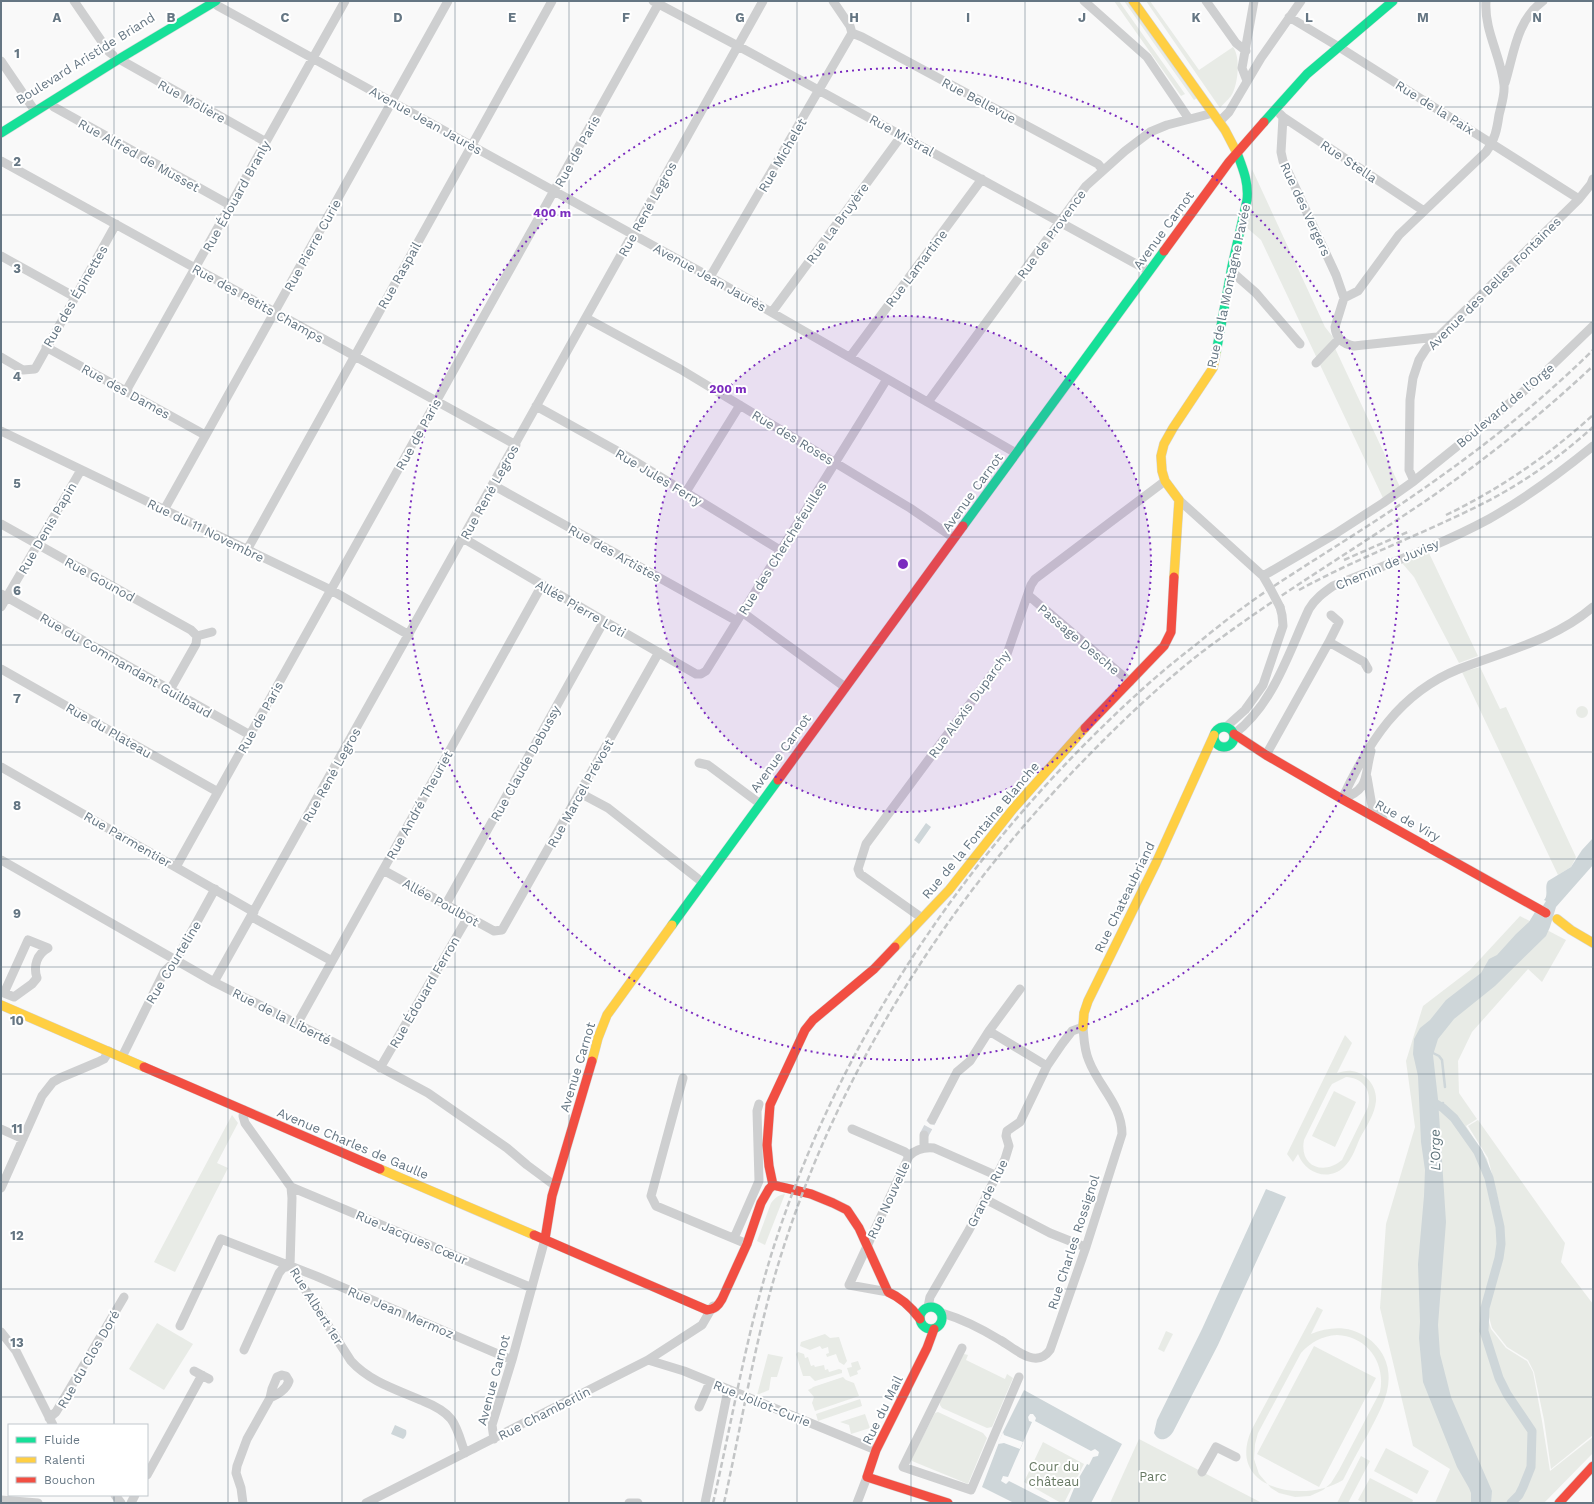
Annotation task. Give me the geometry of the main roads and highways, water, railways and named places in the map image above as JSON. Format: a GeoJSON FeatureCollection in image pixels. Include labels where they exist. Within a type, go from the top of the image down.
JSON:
{"type":"FeatureCollection","features":[{"type":"Feature","properties":{"kind":"water"},"geometry":{"type":"Polygon","coordinates":[[[926,823],[931,827],[919,844],[914,840],[926,823]]]}},
{"type":"Feature","properties":{"kind":"water","name":"L'Orge"},"geometry":{"type":"Polygon","coordinates":[[[1593,838],[1593,865],[1556,907],[1546,936],[1495,986],[1454,1019],[1438,1039],[1433,1055],[1438,1099],[1446,1222],[1438,1325],[1440,1354],[1451,1397],[1492,1491],[1491,1503],[1471,1503],[1471,1493],[1457,1467],[1423,1382],[1419,1338],[1420,1322],[1418,1264],[1425,1170],[1421,1142],[1418,1076],[1413,1054],[1414,1039],[1420,1028],[1430,1020],[1446,1000],[1481,973],[1489,959],[1497,955],[1529,922],[1538,907],[1541,909],[1546,901],[1544,900],[1548,881],[1571,867],[1582,850],[1593,838]]]}},
{"type":"Feature","properties":{"kind":"water"},"geometry":{"type":"Polygon","coordinates":[[[1266,1189],[1286,1197],[1218,1345],[1173,1432],[1169,1437],[1164,1439],[1158,1438],[1154,1433],[1157,1420],[1202,1329],[1266,1189]]]}},
{"type":"Feature","properties":{"kind":"water"},"geometry":{"type":"Polygon","coordinates":[[[1024,1390],[1122,1444],[1091,1503],[1068,1503],[1077,1481],[1087,1464],[1089,1465],[1093,1457],[1098,1456],[1099,1452],[1095,1449],[1091,1451],[1035,1421],[1036,1418],[1033,1414],[1030,1414],[1028,1417],[1029,1421],[1032,1422],[1008,1477],[1003,1476],[1001,1481],[1006,1484],[1009,1481],[1052,1503],[1014,1503],[982,1487],[1003,1432],[1024,1390]]]}},
{"type":"Feature","properties":{"kind":"water"},"geometry":{"type":"Polygon","coordinates":[[[395,1425],[406,1430],[406,1435],[403,1439],[391,1434],[395,1425]]]}},
{"type":"Feature","properties":{"kind":"waterway"},"geometry":{"type":"LineString","coordinates":[[1431,1052],[1439,1056],[1442,1060],[1445,1087]]}},
{"type":"Feature","properties":{"kind":"waterway"},"geometry":{"type":"LineString","coordinates":[[1433,1102],[1443,1108],[1454,1118],[1478,1152],[1489,1178],[1500,1227],[1501,1244],[1499,1258],[1485,1308],[1484,1331],[1499,1378],[1507,1394],[1532,1431],[1531,1467],[1519,1495],[1511,1503]]}},
{"type":"Feature","properties":{"kind":"waterway"},"geometry":{"type":"LineString","coordinates":[[1443,1103],[1443,1108]]}},
{"type":"Feature","properties":{"kind":"tunnel"},"geometry":{"type":"LineString","coordinates":[[924,1135],[932,1120]]}},
{"type":"Feature","properties":{"kind":"railway"},"geometry":{"type":"LineString","coordinates":[[713,1503],[741,1374],[764,1278],[799,1176],[829,1107],[863,1041],[900,976],[942,914],[987,854],[1035,797],[1086,743],[1165,669],[1256,598],[1392,510],[1471,455],[1546,394],[1593,350]]}},
{"type":"Feature","properties":{"kind":"railway"},"geometry":{"type":"LineString","coordinates":[[724,1503],[757,1343],[773,1280],[807,1180],[836,1114],[869,1048],[906,986],[947,925],[990,866],[1037,811],[1086,758],[1142,703],[1187,664],[1259,611],[1437,493],[1498,448],[1537,416],[1593,366]]}},
{"type":"Feature","properties":{"kind":"railway"},"geometry":{"type":"LineString","coordinates":[[1446,515],[1486,494],[1523,470],[1559,444],[1593,415]]}},
{"type":"Feature","properties":{"kind":"railway"},"geometry":{"type":"LineString","coordinates":[[1299,590],[1499,495],[1541,469],[1568,449],[1593,427]]}},
{"type":"Feature","properties":{"kind":"railway"},"geometry":{"type":"LineString","coordinates":[[1344,560],[1410,531]]}},
{"type":"Feature","properties":{"kind":"park label","name":"Cour du château"},"geometry":{"type":"Point","coordinates":[1054,1474]}},
{"type":"Feature","properties":{"kind":"park label","name":"Parc"},"geometry":{"type":"Point","coordinates":[1153,1476]}}]}
